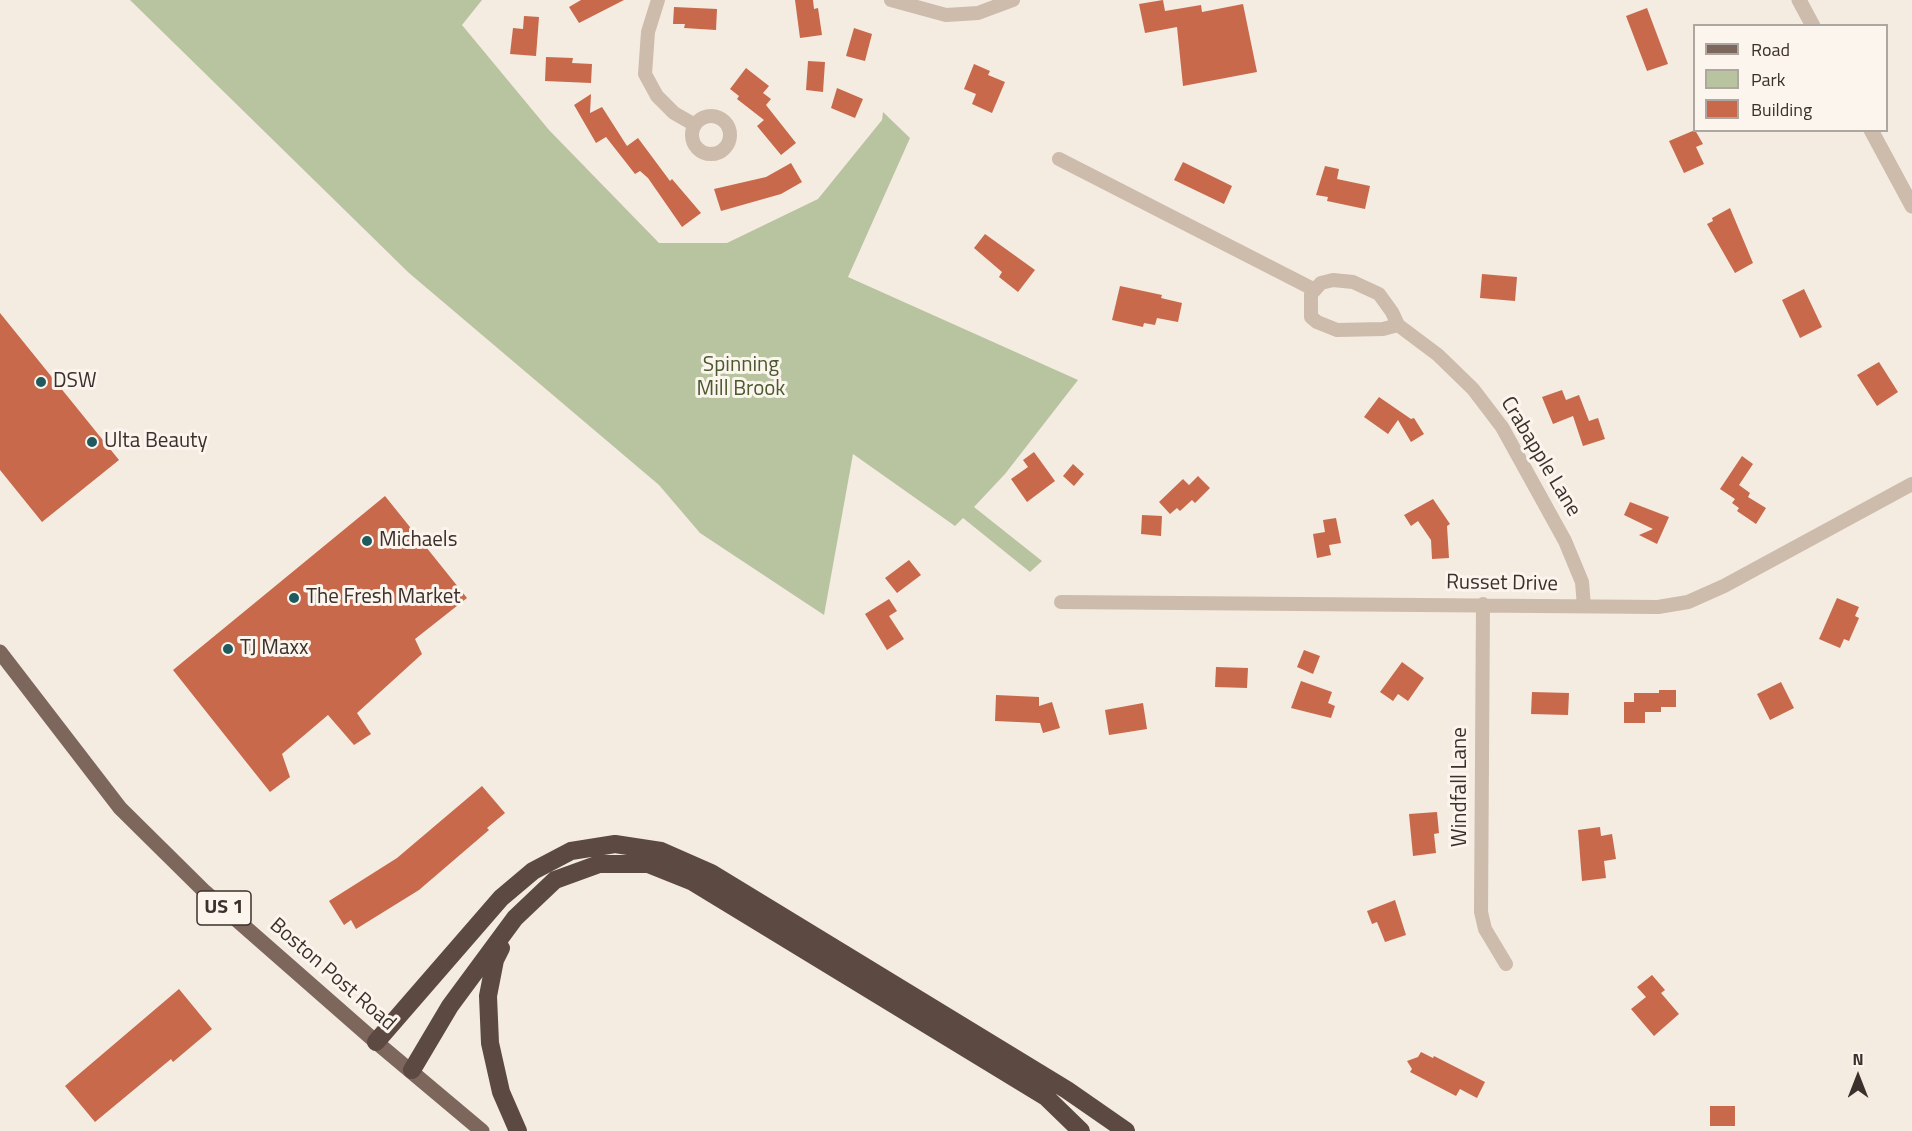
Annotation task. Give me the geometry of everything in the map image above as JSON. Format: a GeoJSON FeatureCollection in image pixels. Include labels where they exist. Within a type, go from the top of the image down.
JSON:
{"type":"FeatureCollection","features":[{"type":"Feature","properties":{"kind":"highway"},"geometry":{"type":"LineString","coordinates":[[376,1042],[501,898],[533,871],[571,851],[615,844],[661,851],[711,873],[1067,1090],[1126,1131]]}},
{"type":"Feature","properties":{"kind":"highway"},"geometry":{"type":"LineString","coordinates":[[412,1070],[450,1006],[515,918],[555,880],[599,864],[648,864],[693,882],[1046,1097],[1081,1131]]}},
{"type":"Feature","properties":{"kind":"highway"},"geometry":{"type":"LineString","coordinates":[[515,918],[495,960],[488,996],[492,1053],[501,1092],[518,1131]]}},
{"type":"Feature","properties":{"kind":"main road","name":"Boston Post Road"},"geometry":{"type":"LineString","coordinates":[[0,652],[120,808],[205,892],[376,1042],[482,1131]]}},
{"type":"Feature","properties":{"kind":"street"},"geometry":{"type":"LineString","coordinates":[[658,0],[648,32],[645,74],[657,96],[674,113],[695,125]]}},
{"type":"Feature","properties":{"kind":"street"},"geometry":{"type":"LineString","coordinates":[[891,0],[946,15],[978,13],[1013,0]]}},
{"type":"Feature","properties":{"kind":"street"},"geometry":{"type":"LineString","coordinates":[[1799,0],[1812,24]]}},
{"type":"Feature","properties":{"kind":"street"},"geometry":{"type":"LineString","coordinates":[[1872,132],[1912,206]]}},
{"type":"Feature","properties":{"kind":"street"},"geometry":{"type":"LineString","coordinates":[[1059,159],[1315,290],[1310,305],[1311,317],[1317,322],[1337,330],[1383,329],[1398,325]]}},
{"type":"Feature","properties":{"kind":"street","name":"Crabapple Lane"},"geometry":{"type":"LineString","coordinates":[[1315,290],[1321,283],[1334,280],[1353,282],[1378,294],[1392,312],[1398,325],[1438,355],[1473,389],[1502,427],[1565,541],[1582,582],[1584,606]]}},
{"type":"Feature","properties":{"kind":"street","name":"Russet Drive"},"geometry":{"type":"LineString","coordinates":[[1061,602],[1658,607],[1688,602],[1724,586],[1912,484]]}},
{"type":"Feature","properties":{"kind":"street","name":"Windfall Lane"},"geometry":{"type":"LineString","coordinates":[[1483,604],[1481,912],[1485,929],[1506,964]]}},
{"type":"Feature","properties":{"kind":"green space","name":"Spinning Mill Brook"},"geometry":{"type":"Polygon","coordinates":[[[130,0],[482,0],[462,25],[549,130],[659,243],[727,243],[818,199],[882,120],[883,112],[910,138],[848,277],[1078,380],[1005,474],[974,507],[1042,561],[1030,572],[963,518],[955,526],[853,454],[824,615],[700,533],[659,485],[409,273],[130,0]]]}},
{"type":"Feature","properties":{"kind":"building"},"geometry":{"type":"Polygon","coordinates":[[[581,0],[624,0],[579,23],[569,7],[581,0]]]}},
{"type":"Feature","properties":{"kind":"building"},"geometry":{"type":"Polygon","coordinates":[[[795,0],[813,0],[814,9],[818,8],[822,35],[800,38],[795,0]]]}},
{"type":"Feature","properties":{"kind":"building"},"geometry":{"type":"Polygon","coordinates":[[[1163,0],[1165,11],[1201,5],[1202,12],[1243,4],[1257,72],[1183,86],[1177,27],[1145,33],[1139,4],[1163,0]]]}},
{"type":"Feature","properties":{"kind":"building"},"geometry":{"type":"Polygon","coordinates":[[[674,7],[717,9],[716,30],[684,28],[685,24],[673,24],[674,7]]]}},
{"type":"Feature","properties":{"kind":"building"},"geometry":{"type":"Polygon","coordinates":[[[1647,8],[1668,64],[1647,71],[1626,16],[1647,8]]]}},
{"type":"Feature","properties":{"kind":"building"},"geometry":{"type":"Polygon","coordinates":[[[524,16],[539,17],[536,56],[510,54],[513,28],[523,29],[524,16]]]}},
{"type":"Feature","properties":{"kind":"building"},"geometry":{"type":"Polygon","coordinates":[[[854,28],[872,34],[865,61],[846,56],[854,28]]]}},
{"type":"Feature","properties":{"kind":"building"},"geometry":{"type":"Polygon","coordinates":[[[546,57],[573,58],[572,63],[592,64],[591,83],[545,81],[546,57]]]}},
{"type":"Feature","properties":{"kind":"building"},"geometry":{"type":"Polygon","coordinates":[[[808,61],[825,62],[823,92],[806,90],[808,61]]]}},
{"type":"Feature","properties":{"kind":"building"},"geometry":{"type":"Polygon","coordinates":[[[974,64],[990,71],[988,75],[1005,82],[992,113],[972,104],[976,94],[964,89],[974,64]]]}},
{"type":"Feature","properties":{"kind":"building"},"geometry":{"type":"Polygon","coordinates":[[[746,68],[769,86],[763,93],[771,99],[766,105],[796,143],[781,155],[757,126],[764,120],[737,99],[739,96],[730,89],[746,68]]]}},
{"type":"Feature","properties":{"kind":"building"},"geometry":{"type":"Polygon","coordinates":[[[837,88],[863,99],[855,118],[831,108],[837,88]]]}},
{"type":"Feature","properties":{"kind":"building"},"geometry":{"type":"Polygon","coordinates":[[[591,94],[590,113],[602,107],[627,146],[638,138],[670,181],[672,179],[701,213],[682,227],[648,178],[640,171],[635,174],[606,137],[596,143],[574,105],[591,94]]]}},
{"type":"Feature","properties":{"kind":"building"},"geometry":{"type":"Polygon","coordinates":[[[1693,131],[1696,132],[1703,144],[1696,147],[1704,164],[1684,173],[1669,141],[1693,131]]]}},
{"type":"Feature","properties":{"kind":"building"},"geometry":{"type":"Polygon","coordinates":[[[1183,162],[1232,186],[1224,204],[1174,180],[1183,162]]]}},
{"type":"Feature","properties":{"kind":"building"},"geometry":{"type":"Polygon","coordinates":[[[791,163],[802,182],[781,194],[721,211],[714,189],[766,177],[791,163]]]}},
{"type":"Feature","properties":{"kind":"building"},"geometry":{"type":"Polygon","coordinates":[[[1325,166],[1339,169],[1337,179],[1370,186],[1365,209],[1327,201],[1328,197],[1316,195],[1325,166]]]}},
{"type":"Feature","properties":{"kind":"building"},"geometry":{"type":"Polygon","coordinates":[[[1730,208],[1753,263],[1735,273],[1707,224],[1713,221],[1712,218],[1730,208]]]}},
{"type":"Feature","properties":{"kind":"building"},"geometry":{"type":"Polygon","coordinates":[[[985,234],[1035,270],[1018,292],[999,277],[1002,272],[974,248],[985,234]]]}},
{"type":"Feature","properties":{"kind":"building"},"geometry":{"type":"Polygon","coordinates":[[[1482,274],[1517,277],[1515,301],[1480,298],[1482,274]]]}},
{"type":"Feature","properties":{"kind":"building"},"geometry":{"type":"Polygon","coordinates":[[[1120,286],[1162,295],[1161,298],[1182,303],[1178,322],[1157,318],[1155,325],[1144,323],[1143,327],[1112,320],[1120,286]]]}},
{"type":"Feature","properties":{"kind":"building"},"geometry":{"type":"Polygon","coordinates":[[[1804,289],[1822,327],[1800,338],[1782,300],[1804,289]]]}},
{"type":"Feature","properties":{"kind":"building"},"geometry":{"type":"Polygon","coordinates":[[[0,313],[119,460],[42,522],[0,470],[0,313]]]}},
{"type":"Feature","properties":{"kind":"building"},"geometry":{"type":"Polygon","coordinates":[[[1879,362],[1898,392],[1877,406],[1857,375],[1879,362]]]}},
{"type":"Feature","properties":{"kind":"building"},"geometry":{"type":"Polygon","coordinates":[[[1562,390],[1566,400],[1579,395],[1589,421],[1598,418],[1605,439],[1583,446],[1573,416],[1553,424],[1542,397],[1562,390]]]}},
{"type":"Feature","properties":{"kind":"building"},"geometry":{"type":"Polygon","coordinates":[[[1379,397],[1411,419],[1414,418],[1424,434],[1411,442],[1398,420],[1388,434],[1364,417],[1379,397]]]}},
{"type":"Feature","properties":{"kind":"building"},"geometry":{"type":"Polygon","coordinates":[[[1034,452],[1055,481],[1027,502],[1011,479],[1028,467],[1023,460],[1034,452]]]}},
{"type":"Feature","properties":{"kind":"building"},"geometry":{"type":"Polygon","coordinates":[[[1742,456],[1753,464],[1739,485],[1750,493],[1748,497],[1766,508],[1756,524],[1737,511],[1739,508],[1732,503],[1735,499],[1720,489],[1742,456]]]}},
{"type":"Feature","properties":{"kind":"building"},"geometry":{"type":"Polygon","coordinates":[[[1073,464],[1084,474],[1074,486],[1063,476],[1073,464]]]}},
{"type":"Feature","properties":{"kind":"building"},"geometry":{"type":"Polygon","coordinates":[[[1198,476],[1210,488],[1195,503],[1192,500],[1180,511],[1177,508],[1170,514],[1159,502],[1183,479],[1189,485],[1198,476]]]}},
{"type":"Feature","properties":{"kind":"building"},"geometry":{"type":"Polygon","coordinates":[[[385,496],[467,598],[415,639],[422,654],[357,713],[371,734],[354,745],[328,715],[282,754],[290,777],[270,792],[173,670],[385,496]]]}},
{"type":"Feature","properties":{"kind":"building"},"geometry":{"type":"Polygon","coordinates":[[[1433,499],[1450,524],[1447,526],[1449,558],[1432,559],[1431,540],[1418,521],[1411,526],[1404,515],[1433,499]]]}},
{"type":"Feature","properties":{"kind":"building"},"geometry":{"type":"Polygon","coordinates":[[[1630,502],[1669,517],[1657,544],[1639,535],[1653,529],[1624,515],[1630,502]]]}},
{"type":"Feature","properties":{"kind":"building"},"geometry":{"type":"Polygon","coordinates":[[[1142,515],[1162,516],[1161,536],[1141,534],[1142,515]]]}},
{"type":"Feature","properties":{"kind":"building"},"geometry":{"type":"Polygon","coordinates":[[[1336,518],[1341,543],[1329,545],[1331,555],[1317,558],[1313,534],[1325,532],[1323,520],[1336,518]]]}},
{"type":"Feature","properties":{"kind":"building"},"geometry":{"type":"Polygon","coordinates":[[[909,560],[921,575],[897,593],[885,578],[909,560]]]}},
{"type":"Feature","properties":{"kind":"building"},"geometry":{"type":"Polygon","coordinates":[[[1837,598],[1859,607],[1855,616],[1859,618],[1849,641],[1844,639],[1840,648],[1819,639],[1837,598]]]}},
{"type":"Feature","properties":{"kind":"building"},"geometry":{"type":"Polygon","coordinates":[[[889,599],[897,611],[889,616],[904,639],[887,650],[865,614],[889,599]]]}},
{"type":"Feature","properties":{"kind":"building"},"geometry":{"type":"Polygon","coordinates":[[[1304,650],[1320,656],[1313,674],[1297,667],[1304,650]]]}},
{"type":"Feature","properties":{"kind":"building"},"geometry":{"type":"Polygon","coordinates":[[[1402,662],[1424,678],[1408,701],[1398,694],[1393,701],[1380,692],[1402,662]]]}},
{"type":"Feature","properties":{"kind":"building"},"geometry":{"type":"Polygon","coordinates":[[[1216,667],[1248,668],[1247,688],[1215,687],[1216,667]]]}},
{"type":"Feature","properties":{"kind":"building"},"geometry":{"type":"Polygon","coordinates":[[[1301,681],[1332,692],[1328,703],[1335,706],[1331,718],[1291,708],[1301,681]]]}},
{"type":"Feature","properties":{"kind":"building"},"geometry":{"type":"Polygon","coordinates":[[[1781,682],[1794,708],[1770,720],[1757,694],[1781,682]]]}},
{"type":"Feature","properties":{"kind":"building"},"geometry":{"type":"Polygon","coordinates":[[[1659,690],[1676,690],[1676,707],[1661,707],[1661,712],[1645,712],[1645,723],[1624,723],[1624,702],[1634,702],[1634,693],[1659,693],[1659,690]]]}},
{"type":"Feature","properties":{"kind":"building"},"geometry":{"type":"Polygon","coordinates":[[[1532,692],[1569,693],[1568,715],[1531,714],[1532,692]]]}},
{"type":"Feature","properties":{"kind":"building"},"geometry":{"type":"Polygon","coordinates":[[[996,695],[1039,697],[1039,706],[1052,702],[1060,728],[1043,733],[1040,723],[995,721],[996,695]]]}},
{"type":"Feature","properties":{"kind":"building"},"geometry":{"type":"Polygon","coordinates":[[[1143,703],[1147,729],[1109,735],[1105,710],[1143,703]]]}},
{"type":"Feature","properties":{"kind":"building"},"geometry":{"type":"Polygon","coordinates":[[[482,786],[505,813],[487,828],[489,830],[419,890],[356,929],[351,920],[344,925],[329,901],[397,858],[482,786]]]}},
{"type":"Feature","properties":{"kind":"building"},"geometry":{"type":"Polygon","coordinates":[[[1437,812],[1439,833],[1434,834],[1436,853],[1413,856],[1409,814],[1437,812]]]}},
{"type":"Feature","properties":{"kind":"building"},"geometry":{"type":"Polygon","coordinates":[[[1600,827],[1601,836],[1612,834],[1616,859],[1604,861],[1606,878],[1582,881],[1578,830],[1600,827]]]}},
{"type":"Feature","properties":{"kind":"building"},"geometry":{"type":"Polygon","coordinates":[[[1395,900],[1406,935],[1385,942],[1377,922],[1372,924],[1367,911],[1395,900]]]}},
{"type":"Feature","properties":{"kind":"building"},"geometry":{"type":"Polygon","coordinates":[[[1652,975],[1665,990],[1661,993],[1679,1014],[1654,1036],[1631,1009],[1646,997],[1637,987],[1652,975]]]}},
{"type":"Feature","properties":{"kind":"building"},"geometry":{"type":"Polygon","coordinates":[[[179,989],[212,1029],[173,1062],[171,1059],[95,1122],[65,1086],[179,989]]]}},
{"type":"Feature","properties":{"kind":"building"},"geometry":{"type":"Polygon","coordinates":[[[1421,1052],[1433,1058],[1434,1056],[1485,1082],[1477,1098],[1460,1089],[1456,1096],[1410,1072],[1412,1069],[1407,1061],[1418,1057],[1421,1052]]]}},
{"type":"Feature","properties":{"kind":"building"},"geometry":{"type":"Polygon","coordinates":[[[1710,1106],[1735,1106],[1735,1126],[1710,1126],[1710,1106]]]}},
{"type":"Feature","properties":{"kind":"place","name":"DSW"},"geometry":{"type":"Point","coordinates":[41,382]}},
{"type":"Feature","properties":{"kind":"place","name":"Ulta Beauty"},"geometry":{"type":"Point","coordinates":[92,442]}},
{"type":"Feature","properties":{"kind":"place","name":"Michaels"},"geometry":{"type":"Point","coordinates":[367,541]}},
{"type":"Feature","properties":{"kind":"place","name":"The Fresh Market"},"geometry":{"type":"Point","coordinates":[294,598]}},
{"type":"Feature","properties":{"kind":"place","name":"TJ Maxx"},"geometry":{"type":"Point","coordinates":[228,649]}}]}
